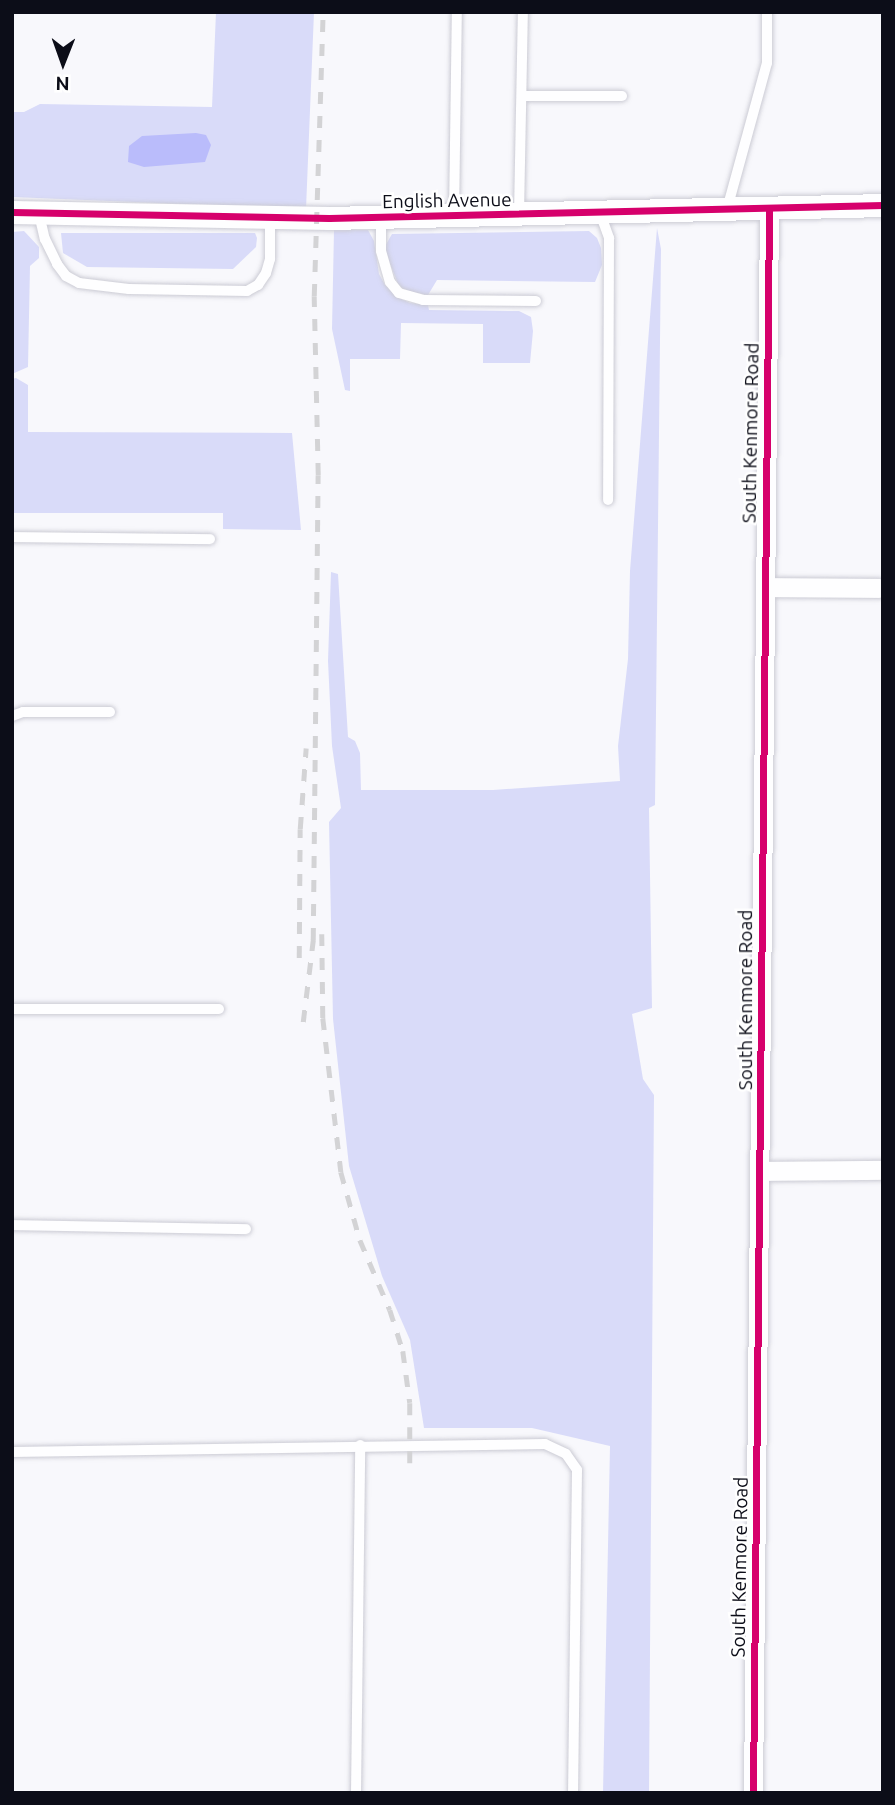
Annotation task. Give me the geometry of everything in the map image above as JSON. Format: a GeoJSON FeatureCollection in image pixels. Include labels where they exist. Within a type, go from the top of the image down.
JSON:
{"type":"FeatureCollection","features":[{"type":"Feature","properties":{"kind":"street","name":"English Avenue"},"geometry":{"type":"LineString","coordinates":[[12,212],[381,218],[883,205]]}},
{"type":"Feature","properties":{"kind":"street","name":"South Kenmore Road"},"geometry":{"type":"LineString","coordinates":[[753,1793],[769,208]]}},
{"type":"Feature","properties":{"kind":"street"},"geometry":{"type":"LineString","coordinates":[[765,587],[879,588]]}},
{"type":"Feature","properties":{"kind":"street"},"geometry":{"type":"LineString","coordinates":[[761,1171],[883,1170]]}},
{"type":"Feature","properties":{"kind":"lane"},"geometry":{"type":"LineString","coordinates":[[454,216],[457,12]]}},
{"type":"Feature","properties":{"kind":"lane"},"geometry":{"type":"LineString","coordinates":[[519,215],[523,12]]}},
{"type":"Feature","properties":{"kind":"lane"},"geometry":{"type":"LineString","coordinates":[[727,209],[766,63],[766,12]]}},
{"type":"Feature","properties":{"kind":"lane"},"geometry":{"type":"LineString","coordinates":[[522,96],[622,96]]}},
{"type":"Feature","properties":{"kind":"lane"},"geometry":{"type":"LineString","coordinates":[[38,212],[45,239],[57,264],[66,276],[79,283],[129,289],[221,291],[247,291],[258,285],[266,273],[270,259],[270,217]]}},
{"type":"Feature","properties":{"kind":"lane"},"geometry":{"type":"LineString","coordinates":[[600,213],[610,238],[608,500]]}},
{"type":"Feature","properties":{"kind":"lane"},"geometry":{"type":"LineString","coordinates":[[381,218],[381,251],[390,282],[399,293],[423,300],[536,301]]}},
{"type":"Feature","properties":{"kind":"lane"},"geometry":{"type":"LineString","coordinates":[[12,537],[210,539]]}},
{"type":"Feature","properties":{"kind":"lane"},"geometry":{"type":"LineString","coordinates":[[12,716],[23,712],[110,712]]}},
{"type":"Feature","properties":{"kind":"lane"},"geometry":{"type":"LineString","coordinates":[[12,1009],[219,1009]]}},
{"type":"Feature","properties":{"kind":"lane"},"geometry":{"type":"LineString","coordinates":[[12,1225],[246,1230]]}},
{"type":"Feature","properties":{"kind":"lane"},"geometry":{"type":"LineString","coordinates":[[12,1452],[545,1444],[566,1454],[576,1470],[573,1793]]}},
{"type":"Feature","properties":{"kind":"lane"},"geometry":{"type":"LineString","coordinates":[[356,1793],[360,1445]]}},
{"type":"Feature","properties":{"kind":"shaded area"},"geometry":{"type":"Polygon","coordinates":[[[216,12],[314,12],[306,209],[12,197],[12,112],[24,112],[40,104],[212,107],[216,12]]]}},
{"type":"Feature","properties":{"kind":"shaded area"},"geometry":{"type":"Polygon","coordinates":[[[657,228],[661,249],[655,805],[649,808],[652,1008],[632,1014],[643,1079],[654,1095],[649,1793],[603,1793],[610,1446],[532,1428],[424,1428],[410,1340],[382,1276],[349,1166],[333,1019],[329,822],[341,808],[332,746],[328,661],[331,572],[338,574],[348,737],[355,741],[360,753],[361,790],[493,790],[620,781],[618,746],[628,659],[630,571],[657,228]]]}},
{"type":"Feature","properties":{"kind":"shaded area"},"geometry":{"type":"Polygon","coordinates":[[[334,230],[368,230],[374,241],[379,274],[385,285],[397,297],[410,303],[428,305],[429,310],[519,311],[531,317],[533,331],[530,363],[483,363],[483,324],[401,323],[400,359],[350,359],[350,391],[345,390],[332,329],[334,230]]]}},
{"type":"Feature","properties":{"kind":"shaded area"},"geometry":{"type":"Polygon","coordinates":[[[24,231],[39,247],[39,258],[30,266],[28,367],[12,374],[12,232],[24,231]]]}},
{"type":"Feature","properties":{"kind":"shaded area"},"geometry":{"type":"Polygon","coordinates":[[[589,231],[597,238],[601,248],[602,265],[595,282],[437,280],[428,295],[406,291],[398,284],[384,248],[392,234],[589,231]]]}},
{"type":"Feature","properties":{"kind":"shaded area"},"geometry":{"type":"Polygon","coordinates":[[[61,233],[255,233],[257,238],[256,247],[233,269],[87,267],[63,253],[61,233]]]}},
{"type":"Feature","properties":{"kind":"shaded area"},"geometry":{"type":"Polygon","coordinates":[[[16,378],[28,385],[28,432],[292,433],[301,530],[223,529],[223,513],[12,513],[12,379],[16,378]]]}},
{"type":"Feature","properties":{"kind":"water"},"geometry":{"type":"Polygon","coordinates":[[[196,133],[206,135],[211,145],[205,162],[144,167],[128,162],[129,146],[142,136],[196,133]]]}},
{"type":"Feature","properties":{"kind":"railway"},"geometry":{"type":"LineString","coordinates":[[303,1022],[313,940],[318,475],[314,296],[323,12]]}},
{"type":"Feature","properties":{"kind":"railway"},"geometry":{"type":"LineString","coordinates":[[299,958],[300,829],[306,748]]}},
{"type":"Feature","properties":{"kind":"railway"},"geometry":{"type":"LineString","coordinates":[[322,934],[323,1018],[341,1172],[360,1240],[390,1310],[403,1351],[410,1403],[410,1471]]}},
{"type":"Feature","properties":{"kind":"cycle path"},"geometry":{"type":"LineString","coordinates":[[12,212],[329,218],[883,205]]}},
{"type":"Feature","properties":{"kind":"cycle path"},"geometry":{"type":"LineString","coordinates":[[753,1793],[769,208]]}}]}
